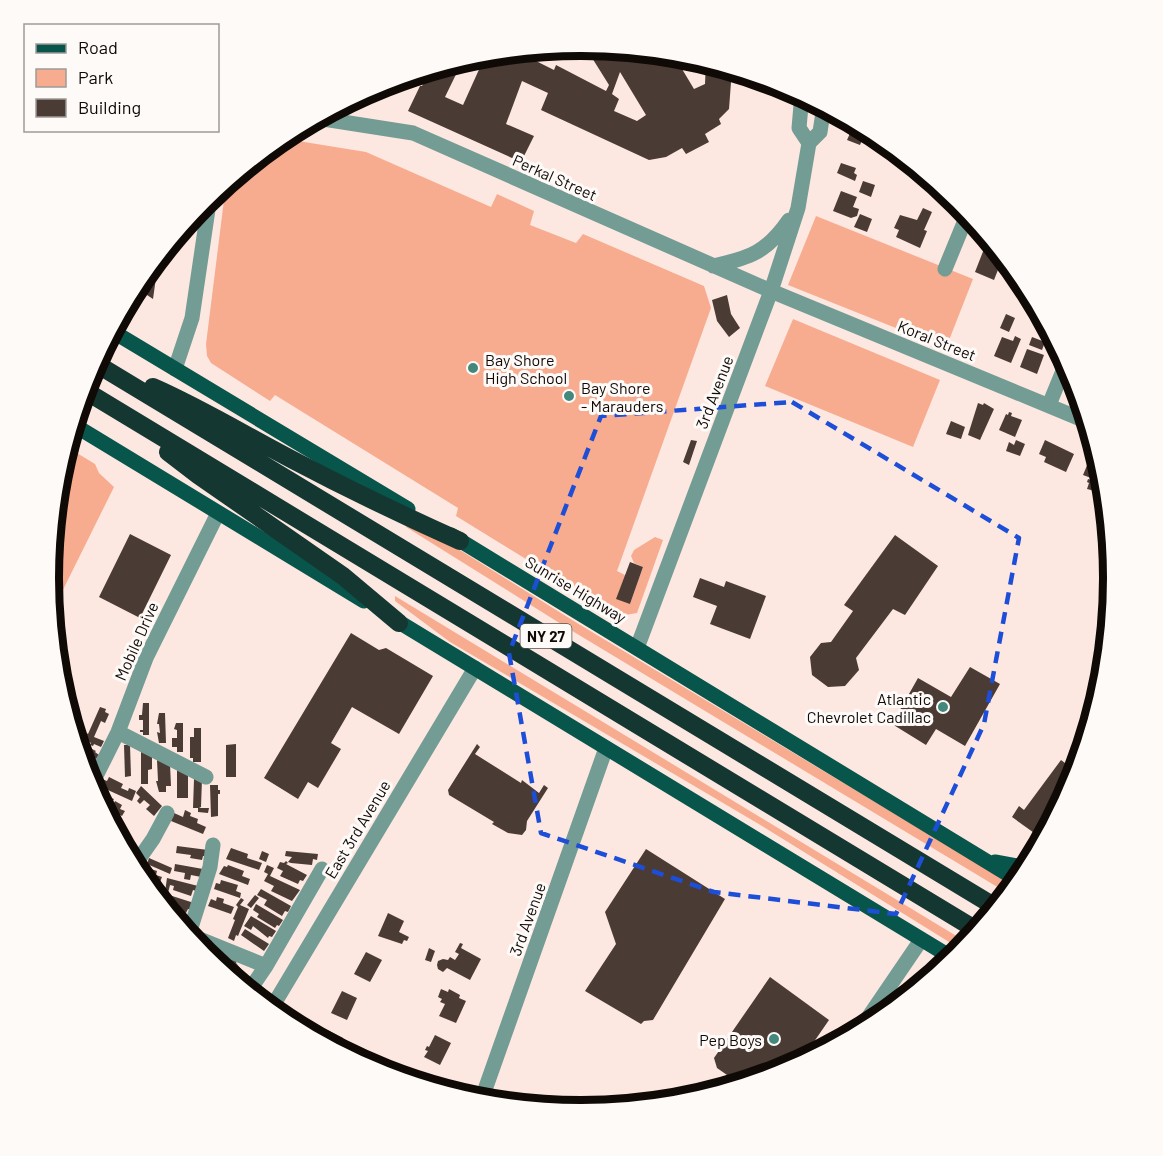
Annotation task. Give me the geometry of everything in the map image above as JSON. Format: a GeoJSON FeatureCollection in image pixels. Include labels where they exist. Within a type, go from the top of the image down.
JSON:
{"type":"FeatureCollection","features":[{"type":"Feature","properties":{"kind":"highway"},"geometry":{"type":"LineString","coordinates":[[104,367],[186,401],[235,430],[374,502],[460,540]]}},
{"type":"Feature","properties":{"kind":"highway","name":"NY 27"},"geometry":{"type":"LineString","coordinates":[[103,368],[990,904]]}},
{"type":"Feature","properties":{"kind":"highway","name":"NY 27"},"geometry":{"type":"LineString","coordinates":[[93,395],[971,927]]}},
{"type":"Feature","properties":{"kind":"highway"},"geometry":{"type":"LineString","coordinates":[[103,401],[198,475],[343,576],[399,623]]}},
{"type":"Feature","properties":{"kind":"main road","name":"Sunrise Highway"},"geometry":{"type":"LineString","coordinates":[[119,335],[1011,876]]}},
{"type":"Feature","properties":{"kind":"main road"},"geometry":{"type":"LineString","coordinates":[[81,429],[944,953]]}},
{"type":"Feature","properties":{"kind":"main road"},"geometry":{"type":"LineString","coordinates":[[987,861],[1017,866]]}},
{"type":"Feature","properties":{"kind":"main road"},"geometry":{"type":"LineString","coordinates":[[921,940],[940,957]]}},
{"type":"Feature","properties":{"kind":"street","name":"3rd Avenue"},"geometry":{"type":"LineString","coordinates":[[801,104],[799,128],[809,143]]}},
{"type":"Feature","properties":{"kind":"street","name":"3rd Avenue"},"geometry":{"type":"LineString","coordinates":[[637,648],[771,291],[798,208],[809,143],[820,132],[823,114]]}},
{"type":"Feature","properties":{"kind":"street","name":"Perkal Street"},"geometry":{"type":"LineString","coordinates":[[330,120],[413,133],[771,291]]}},
{"type":"Feature","properties":{"kind":"street"},"geometry":{"type":"LineString","coordinates":[[713,266],[747,258],[763,250],[778,237],[798,208]]}},
{"type":"Feature","properties":{"kind":"street"},"geometry":{"type":"LineString","coordinates":[[174,369],[192,318],[207,214]]}},
{"type":"Feature","properties":{"kind":"street"},"geometry":{"type":"LineString","coordinates":[[945,269],[964,223]]}},
{"type":"Feature","properties":{"kind":"street","name":"Koral Street"},"geometry":{"type":"LineString","coordinates":[[771,291],[1078,418]]}},
{"type":"Feature","properties":{"kind":"street"},"geometry":{"type":"LineString","coordinates":[[1049,405],[1062,373]]}},
{"type":"Feature","properties":{"kind":"street","name":"Mobile Drive"},"geometry":{"type":"LineString","coordinates":[[97,773],[118,732],[146,658],[218,513]]}},
{"type":"Feature","properties":{"kind":"street","name":"East 3rd Avenue"},"geometry":{"type":"LineString","coordinates":[[275,1001],[474,668]]}},
{"type":"Feature","properties":{"kind":"street"},"geometry":{"type":"LineString","coordinates":[[118,732],[206,777]]}},
{"type":"Feature","properties":{"kind":"street","name":"3rd Avenue"},"geometry":{"type":"LineString","coordinates":[[485,1091],[606,748]]}},
{"type":"Feature","properties":{"kind":"street"},"geometry":{"type":"LineString","coordinates":[[140,857],[167,813]]}},
{"type":"Feature","properties":{"kind":"street"},"geometry":{"type":"LineString","coordinates":[[191,925],[210,867],[213,845]]}},
{"type":"Feature","properties":{"kind":"street"},"geometry":{"type":"LineString","coordinates":[[253,985],[322,869]]}},
{"type":"Feature","properties":{"kind":"street"},"geometry":{"type":"LineString","coordinates":[[873,1011],[921,940]]}},
{"type":"Feature","properties":{"kind":"street"},"geometry":{"type":"LineString","coordinates":[[207,942],[266,966]]}},
{"type":"Feature","properties":{"kind":"highlighted area"},"geometry":{"type":"Polygon","coordinates":[[[792,402],[1019,538],[984,724],[896,914],[714,892],[541,833],[509,653],[601,416],[792,402]]]}},
{"type":"Feature","properties":{"kind":"green space","name":"Bay Shore High School"},"geometry":{"type":"Polygon","coordinates":[[[296,141],[366,152],[491,207],[497,194],[534,211],[530,225],[576,243],[583,234],[704,286],[711,308],[617,571],[625,575],[630,604],[643,567],[634,563],[631,556],[634,550],[655,537],[663,540],[637,613],[614,617],[602,606],[456,516],[458,508],[275,395],[270,401],[211,363],[207,356],[206,344],[224,197],[263,163],[296,141]]]}},
{"type":"Feature","properties":{"kind":"green space"},"geometry":{"type":"Polygon","coordinates":[[[816,216],[973,279],[946,348],[788,285],[816,216]]]}},
{"type":"Feature","properties":{"kind":"green space"},"geometry":{"type":"Polygon","coordinates":[[[793,319],[940,380],[913,447],[765,386],[793,319]]]}},
{"type":"Feature","properties":{"kind":"green space"},"geometry":{"type":"Polygon","coordinates":[[[75,452],[95,464],[99,473],[114,487],[60,597],[63,510],[75,452]]]}},
{"type":"Feature","properties":{"kind":"green space"},"geometry":{"type":"Polygon","coordinates":[[[409,524],[455,547],[577,623],[1007,881],[1001,889],[569,629],[406,527],[409,524]]]}},
{"type":"Feature","properties":{"kind":"green space"},"geometry":{"type":"Polygon","coordinates":[[[395,596],[960,938],[953,945],[757,823],[450,642],[395,601],[395,596]]]}},
{"type":"Feature","properties":{"kind":"building"},"geometry":{"type":"Polygon","coordinates":[[[591,56],[650,60],[680,65],[694,89],[705,84],[706,71],[731,77],[729,109],[719,119],[721,124],[705,134],[709,142],[686,154],[682,148],[666,157],[649,160],[541,110],[548,93],[522,81],[506,124],[534,136],[521,162],[408,111],[420,86],[425,81],[423,80],[458,71],[445,97],[463,105],[481,66],[513,60],[531,58],[554,70],[556,65],[606,91],[609,85],[591,56]],[[620,72],[612,94],[619,99],[614,111],[637,121],[646,115],[620,72]]]}},
{"type":"Feature","properties":{"kind":"building"},"geometry":{"type":"Polygon","coordinates":[[[851,131],[863,138],[860,145],[847,140],[851,131]]]}},
{"type":"Feature","properties":{"kind":"building"},"geometry":{"type":"Polygon","coordinates":[[[841,163],[856,168],[855,181],[837,173],[841,163]]]}},
{"type":"Feature","properties":{"kind":"building"},"geometry":{"type":"Polygon","coordinates":[[[863,181],[875,185],[871,197],[859,192],[863,181]]]}},
{"type":"Feature","properties":{"kind":"building"},"geometry":{"type":"Polygon","coordinates":[[[841,191],[857,197],[853,207],[859,209],[857,216],[851,218],[833,211],[841,191]]]}},
{"type":"Feature","properties":{"kind":"building"},"geometry":{"type":"Polygon","coordinates":[[[923,208],[932,212],[924,230],[927,231],[920,248],[896,237],[899,230],[894,228],[900,215],[917,220],[923,208]]]}},
{"type":"Feature","properties":{"kind":"building"},"geometry":{"type":"Polygon","coordinates":[[[860,214],[872,219],[867,232],[854,227],[860,214]]]}},
{"type":"Feature","properties":{"kind":"building"},"geometry":{"type":"Polygon","coordinates":[[[984,249],[989,251],[1000,265],[994,280],[975,272],[984,249]]]}},
{"type":"Feature","properties":{"kind":"building"},"geometry":{"type":"Polygon","coordinates":[[[156,275],[153,299],[144,293],[156,275]]]}},
{"type":"Feature","properties":{"kind":"building"},"geometry":{"type":"Polygon","coordinates":[[[727,295],[731,314],[740,328],[729,337],[717,321],[712,300],[727,295]]]}},
{"type":"Feature","properties":{"kind":"building"},"geometry":{"type":"Polygon","coordinates":[[[1006,314],[1015,318],[1009,332],[1000,328],[1006,314]]]}},
{"type":"Feature","properties":{"kind":"building"},"geometry":{"type":"Polygon","coordinates":[[[1015,336],[1021,339],[1011,363],[994,356],[1002,337],[1013,341],[1015,336]]]}},
{"type":"Feature","properties":{"kind":"building"},"geometry":{"type":"Polygon","coordinates":[[[1032,337],[1045,342],[1042,350],[1029,345],[1032,337]]]}},
{"type":"Feature","properties":{"kind":"building"},"geometry":{"type":"Polygon","coordinates":[[[1027,349],[1044,355],[1037,374],[1020,367],[1027,349]]]}},
{"type":"Feature","properties":{"kind":"building"},"geometry":{"type":"Polygon","coordinates":[[[978,403],[983,405],[984,403],[994,409],[980,440],[968,435],[978,403]]]}},
{"type":"Feature","properties":{"kind":"building"},"geometry":{"type":"Polygon","coordinates":[[[1009,412],[1012,413],[1011,416],[1022,420],[1015,437],[999,430],[1009,412]]]}},
{"type":"Feature","properties":{"kind":"building"},"geometry":{"type":"Polygon","coordinates":[[[951,421],[965,427],[961,439],[946,434],[951,421]]]}},
{"type":"Feature","properties":{"kind":"building"},"geometry":{"type":"Polygon","coordinates":[[[691,440],[697,441],[689,465],[683,462],[691,440]]]}},
{"type":"Feature","properties":{"kind":"building"},"geometry":{"type":"Polygon","coordinates":[[[1016,440],[1025,444],[1020,456],[1006,451],[1009,442],[1014,445],[1016,440]]]}},
{"type":"Feature","properties":{"kind":"building"},"geometry":{"type":"Polygon","coordinates":[[[1045,440],[1074,454],[1066,472],[1044,462],[1046,457],[1039,454],[1045,440]]]}},
{"type":"Feature","properties":{"kind":"building"},"geometry":{"type":"Polygon","coordinates":[[[1088,463],[1091,464],[1095,491],[1087,489],[1088,479],[1091,480],[1091,478],[1083,475],[1088,463]]]}},
{"type":"Feature","properties":{"kind":"building"},"geometry":{"type":"Polygon","coordinates":[[[130,534],[171,555],[140,618],[99,597],[130,534]]]}},
{"type":"Feature","properties":{"kind":"building"},"geometry":{"type":"Polygon","coordinates":[[[895,535],[938,566],[905,615],[893,609],[856,658],[859,670],[845,686],[828,687],[812,675],[810,657],[821,643],[831,642],[853,611],[844,605],[895,535]]]}},
{"type":"Feature","properties":{"kind":"building"},"geometry":{"type":"Polygon","coordinates":[[[630,562],[643,567],[630,604],[616,599],[630,562]]]}},
{"type":"Feature","properties":{"kind":"building"},"geometry":{"type":"Polygon","coordinates":[[[700,578],[724,587],[726,581],[766,596],[750,639],[710,624],[717,606],[693,597],[700,578]]]}},
{"type":"Feature","properties":{"kind":"building"},"geometry":{"type":"Polygon","coordinates":[[[351,633],[379,650],[386,648],[433,676],[399,734],[352,707],[331,743],[341,749],[318,788],[308,782],[298,799],[264,778],[351,633]]]}},
{"type":"Feature","properties":{"kind":"building"},"geometry":{"type":"Polygon","coordinates":[[[970,667],[1000,684],[965,746],[936,729],[926,745],[892,724],[918,678],[951,697],[970,667]]]}},
{"type":"Feature","properties":{"kind":"building"},"geometry":{"type":"Polygon","coordinates":[[[143,703],[149,703],[149,735],[143,735],[143,732],[140,732],[143,730],[143,720],[139,720],[139,715],[142,715],[143,703]]]}},
{"type":"Feature","properties":{"kind":"building"},"geometry":{"type":"Polygon","coordinates":[[[100,707],[106,709],[105,712],[109,714],[105,723],[101,721],[94,737],[104,741],[101,747],[90,745],[91,743],[84,736],[85,732],[88,734],[100,707]]]}},
{"type":"Feature","properties":{"kind":"building"},"geometry":{"type":"Polygon","coordinates":[[[159,713],[165,713],[166,743],[159,743],[157,732],[160,733],[159,724],[157,724],[159,713]]]}},
{"type":"Feature","properties":{"kind":"building"},"geometry":{"type":"Polygon","coordinates":[[[176,723],[183,723],[183,752],[177,752],[177,747],[172,747],[172,738],[177,738],[177,730],[174,729],[176,723]]]}},
{"type":"Feature","properties":{"kind":"building"},"geometry":{"type":"Polygon","coordinates":[[[194,728],[201,728],[201,762],[193,762],[193,758],[190,758],[190,737],[194,737],[194,728]]]}},
{"type":"Feature","properties":{"kind":"building"},"geometry":{"type":"Polygon","coordinates":[[[236,744],[236,777],[226,777],[226,745],[236,744]]]}},
{"type":"Feature","properties":{"kind":"building"},"geometry":{"type":"Polygon","coordinates":[[[477,744],[480,747],[475,754],[521,783],[522,780],[539,793],[544,785],[548,788],[527,821],[526,830],[522,835],[508,833],[449,795],[448,790],[477,744]]]}},
{"type":"Feature","properties":{"kind":"building"},"geometry":{"type":"Polygon","coordinates":[[[124,745],[130,745],[131,776],[125,777],[124,745]]]}},
{"type":"Feature","properties":{"kind":"building"},"geometry":{"type":"Polygon","coordinates":[[[87,747],[99,755],[96,759],[90,755],[87,747]]]}},
{"type":"Feature","properties":{"kind":"building"},"geometry":{"type":"Polygon","coordinates":[[[141,752],[152,753],[152,769],[148,770],[148,784],[141,784],[141,752]]]}},
{"type":"Feature","properties":{"kind":"building"},"geometry":{"type":"Polygon","coordinates":[[[157,760],[170,764],[171,786],[166,786],[166,792],[159,792],[156,781],[158,781],[157,760]]]}},
{"type":"Feature","properties":{"kind":"building"},"geometry":{"type":"Polygon","coordinates":[[[1061,760],[1069,766],[1036,835],[1012,817],[1019,806],[1024,810],[1061,760]]]}},
{"type":"Feature","properties":{"kind":"building"},"geometry":{"type":"Polygon","coordinates":[[[177,769],[188,773],[188,798],[177,798],[177,769]]]}},
{"type":"Feature","properties":{"kind":"building"},"geometry":{"type":"Polygon","coordinates":[[[109,777],[123,784],[121,788],[136,791],[132,801],[104,788],[102,779],[107,781],[109,777]]]}},
{"type":"Feature","properties":{"kind":"building"},"geometry":{"type":"Polygon","coordinates":[[[194,779],[202,779],[201,807],[199,808],[209,808],[208,813],[198,812],[198,808],[193,808],[194,779]]]}},
{"type":"Feature","properties":{"kind":"building"},"geometry":{"type":"Polygon","coordinates":[[[210,785],[218,785],[218,790],[220,790],[218,816],[211,817],[210,785]]]}},
{"type":"Feature","properties":{"kind":"building"},"geometry":{"type":"Polygon","coordinates":[[[141,786],[162,806],[154,816],[146,809],[150,805],[144,800],[140,804],[137,801],[140,797],[136,793],[141,786]]]}},
{"type":"Feature","properties":{"kind":"building"},"geometry":{"type":"Polygon","coordinates":[[[107,796],[114,799],[111,804],[113,805],[115,801],[122,805],[120,809],[125,811],[122,816],[115,812],[107,796]]]}},
{"type":"Feature","properties":{"kind":"building"},"geometry":{"type":"Polygon","coordinates":[[[185,810],[191,813],[190,816],[198,819],[197,823],[206,827],[203,834],[171,821],[174,813],[183,817],[185,810]]]}},
{"type":"Feature","properties":{"kind":"building"},"geometry":{"type":"Polygon","coordinates":[[[177,846],[208,850],[207,856],[203,856],[202,860],[190,858],[191,855],[176,853],[177,846]]]}},
{"type":"Feature","properties":{"kind":"building"},"geometry":{"type":"Polygon","coordinates":[[[231,848],[248,854],[247,858],[262,863],[259,870],[226,859],[231,848]]]}},
{"type":"Feature","properties":{"kind":"building"},"geometry":{"type":"Polygon","coordinates":[[[646,849],[725,899],[653,1020],[644,1021],[641,1024],[585,991],[616,944],[605,912],[646,849]]]}},
{"type":"Feature","properties":{"kind":"building"},"geometry":{"type":"Polygon","coordinates":[[[262,851],[269,854],[266,862],[259,859],[262,851]]]}},
{"type":"Feature","properties":{"kind":"building"},"geometry":{"type":"Polygon","coordinates":[[[286,851],[318,854],[317,860],[313,859],[312,865],[291,863],[288,862],[292,857],[285,856],[286,851]]]}},
{"type":"Feature","properties":{"kind":"building"},"geometry":{"type":"Polygon","coordinates":[[[149,858],[172,868],[170,874],[147,864],[149,858]]]}},
{"type":"Feature","properties":{"kind":"building"},"geometry":{"type":"Polygon","coordinates":[[[280,862],[288,863],[286,864],[307,875],[303,881],[300,880],[298,884],[280,876],[283,871],[277,868],[280,862]]]}},
{"type":"Feature","properties":{"kind":"building"},"geometry":{"type":"Polygon","coordinates":[[[175,864],[203,869],[201,877],[191,875],[190,880],[184,879],[185,873],[174,871],[175,864]]]}},
{"type":"Feature","properties":{"kind":"building"},"geometry":{"type":"Polygon","coordinates":[[[228,865],[244,871],[242,876],[250,879],[248,885],[219,874],[224,866],[228,865]]]}},
{"type":"Feature","properties":{"kind":"building"},"geometry":{"type":"Polygon","coordinates":[[[267,865],[274,868],[270,876],[300,890],[292,901],[271,891],[274,886],[264,881],[268,874],[264,872],[267,865]]]}},
{"type":"Feature","properties":{"kind":"building"},"geometry":{"type":"Polygon","coordinates":[[[147,868],[157,871],[156,875],[162,877],[159,885],[147,868]]]}},
{"type":"Feature","properties":{"kind":"building"},"geometry":{"type":"Polygon","coordinates":[[[167,878],[198,886],[196,891],[193,890],[191,896],[173,890],[174,886],[170,885],[168,893],[165,892],[167,878]]]}},
{"type":"Feature","properties":{"kind":"building"},"geometry":{"type":"Polygon","coordinates":[[[221,880],[238,885],[236,891],[241,893],[240,898],[214,889],[216,883],[220,884],[221,880]]]}},
{"type":"Feature","properties":{"kind":"building"},"geometry":{"type":"Polygon","coordinates":[[[261,889],[291,906],[288,912],[285,911],[282,916],[264,905],[267,900],[257,895],[261,889]]]}},
{"type":"Feature","properties":{"kind":"building"},"geometry":{"type":"Polygon","coordinates":[[[166,894],[194,903],[192,910],[188,909],[186,913],[179,911],[166,894]]]}},
{"type":"Feature","properties":{"kind":"building"},"geometry":{"type":"Polygon","coordinates":[[[255,895],[259,898],[251,908],[247,905],[255,895]]]}},
{"type":"Feature","properties":{"kind":"building"},"geometry":{"type":"Polygon","coordinates":[[[217,897],[224,899],[223,903],[234,907],[231,914],[208,906],[211,899],[216,901],[217,897]]]}},
{"type":"Feature","properties":{"kind":"building"},"geometry":{"type":"Polygon","coordinates":[[[241,898],[244,900],[240,905],[249,909],[234,941],[228,938],[235,920],[233,919],[238,907],[236,905],[241,898]]]}},
{"type":"Feature","properties":{"kind":"building"},"geometry":{"type":"Polygon","coordinates":[[[256,904],[283,920],[279,926],[275,928],[257,917],[259,914],[253,910],[256,904]]]}},
{"type":"Feature","properties":{"kind":"building"},"geometry":{"type":"Polygon","coordinates":[[[388,913],[404,921],[399,932],[409,937],[402,944],[378,936],[388,913]]]}},
{"type":"Feature","properties":{"kind":"building"},"geometry":{"type":"Polygon","coordinates":[[[251,916],[276,931],[272,937],[268,938],[253,926],[251,930],[244,926],[251,916]]]}},
{"type":"Feature","properties":{"kind":"building"},"geometry":{"type":"Polygon","coordinates":[[[245,929],[269,944],[264,951],[241,935],[245,929]]]}},
{"type":"Feature","properties":{"kind":"building"},"geometry":{"type":"Polygon","coordinates":[[[460,943],[463,944],[461,948],[481,959],[470,980],[447,968],[443,972],[438,969],[438,961],[448,960],[450,957],[455,960],[459,954],[455,952],[460,943]]]}},
{"type":"Feature","properties":{"kind":"building"},"geometry":{"type":"Polygon","coordinates":[[[429,948],[435,951],[431,962],[425,960],[429,948]]]}},
{"type":"Feature","properties":{"kind":"building"},"geometry":{"type":"Polygon","coordinates":[[[366,952],[382,960],[370,982],[354,974],[366,952]]]}},
{"type":"Feature","properties":{"kind":"building"},"geometry":{"type":"Polygon","coordinates":[[[232,956],[238,958],[236,963],[240,971],[237,971],[229,963],[232,956]]]}},
{"type":"Feature","properties":{"kind":"building"},"geometry":{"type":"Polygon","coordinates":[[[770,977],[829,1020],[809,1049],[749,1073],[732,1078],[717,1068],[714,1058],[770,977]]]}},
{"type":"Feature","properties":{"kind":"building"},"geometry":{"type":"Polygon","coordinates":[[[441,989],[448,992],[449,989],[466,1001],[456,1023],[439,1016],[445,1004],[440,1002],[442,999],[438,997],[441,989]]]}},
{"type":"Feature","properties":{"kind":"building"},"geometry":{"type":"Polygon","coordinates":[[[342,991],[357,998],[347,1020],[331,1013],[342,991]]]}},
{"type":"Feature","properties":{"kind":"building"},"geometry":{"type":"Polygon","coordinates":[[[321,1027],[343,1038],[341,1042],[320,1030],[321,1027]]]}},
{"type":"Feature","properties":{"kind":"building"},"geometry":{"type":"Polygon","coordinates":[[[435,1035],[451,1043],[440,1065],[424,1057],[428,1051],[425,1050],[427,1046],[429,1047],[435,1035]]]}},
{"type":"Feature","properties":{"kind":"place","name":"Bay Shore High School"},"geometry":{"type":"Point","coordinates":[473,368]}},
{"type":"Feature","properties":{"kind":"place","name":"Bay Shore - Marauders"},"geometry":{"type":"Point","coordinates":[569,396]}},
{"type":"Feature","properties":{"kind":"place","name":"Atlantic Chevrolet Cadillac"},"geometry":{"type":"Point","coordinates":[943,707]}},
{"type":"Feature","properties":{"kind":"place","name":"Pep Boys"},"geometry":{"type":"Point","coordinates":[774,1039]}}]}
